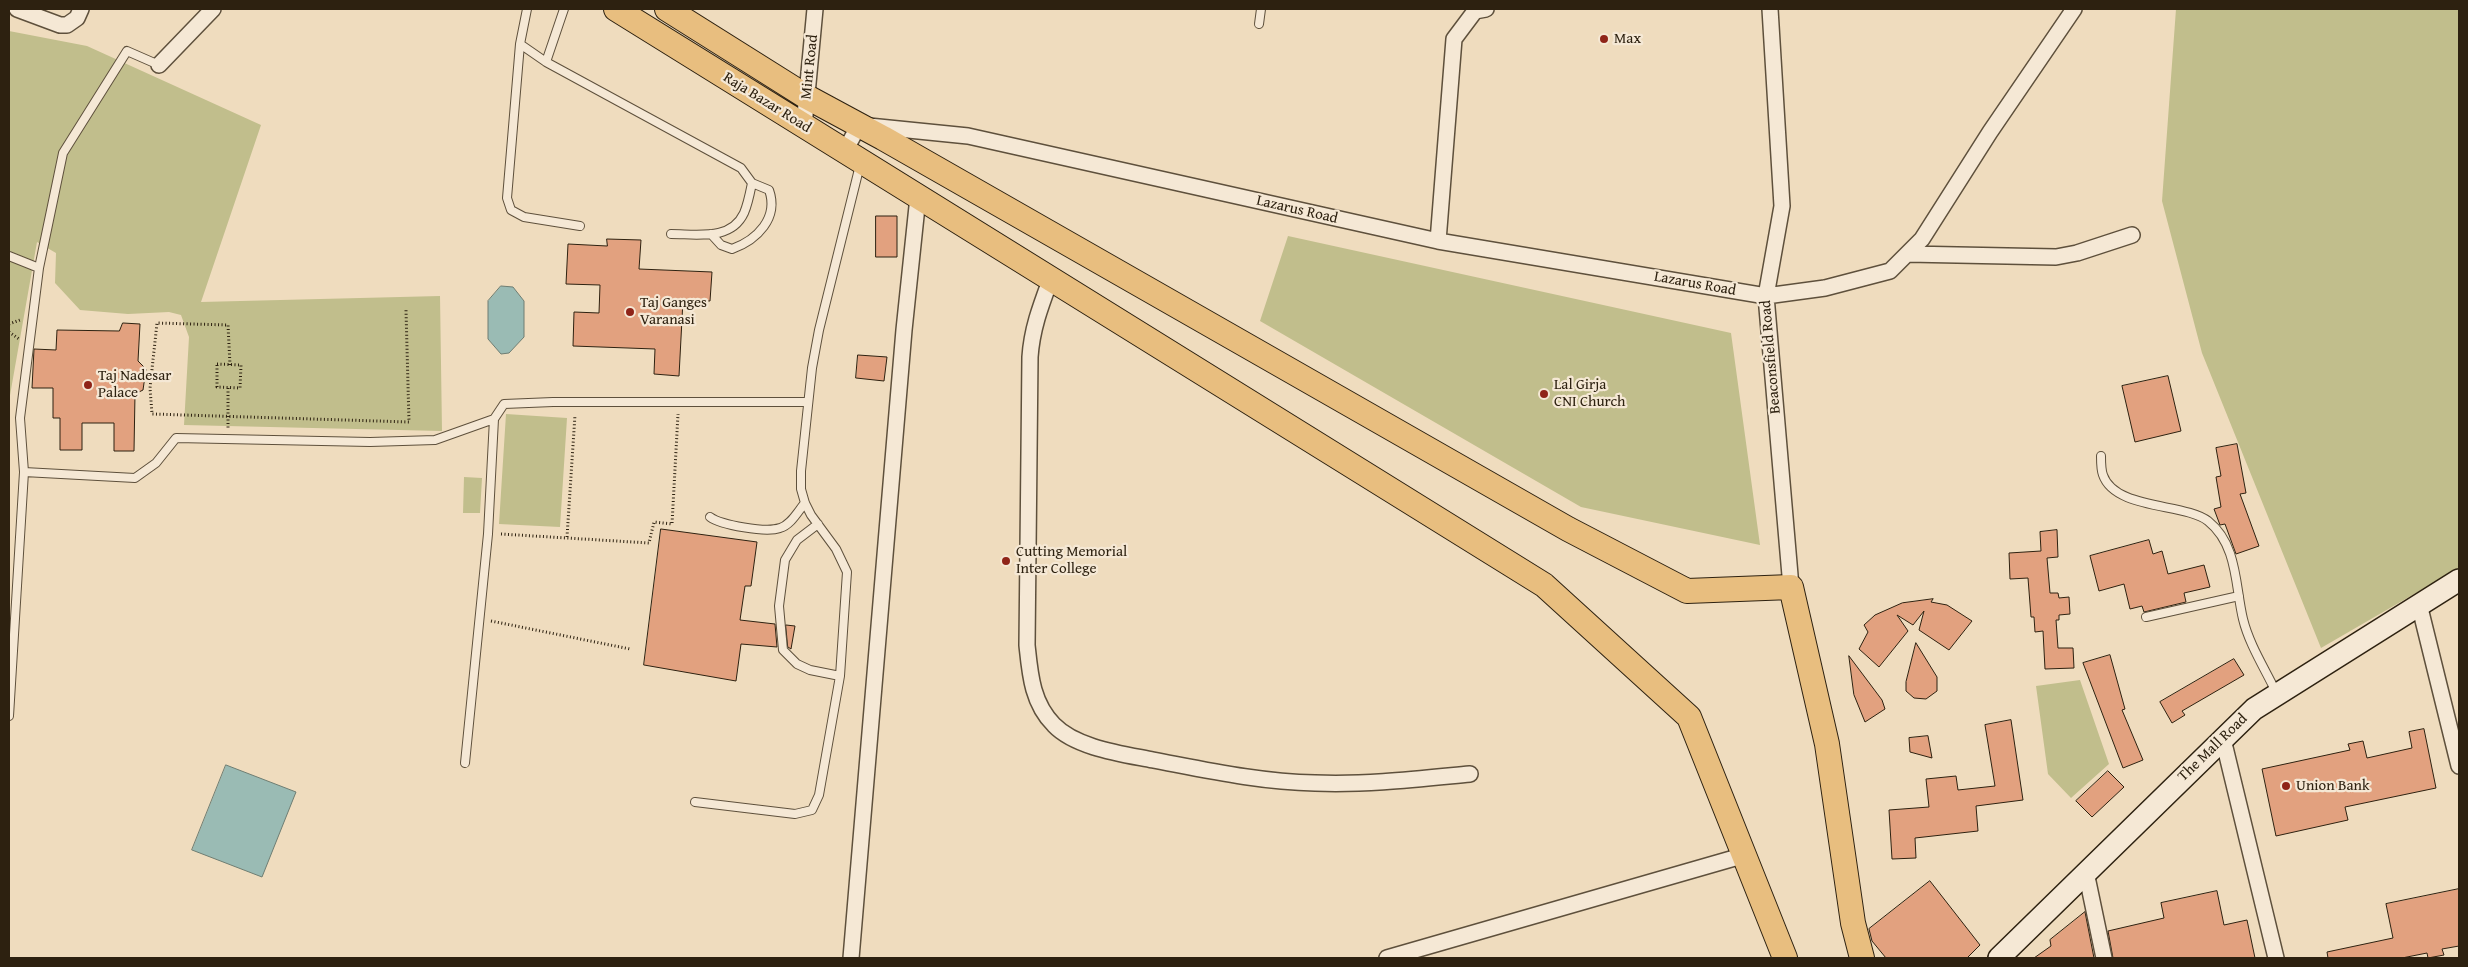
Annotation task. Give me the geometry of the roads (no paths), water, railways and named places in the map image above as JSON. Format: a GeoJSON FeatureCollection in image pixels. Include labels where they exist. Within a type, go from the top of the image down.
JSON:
{"type":"FeatureCollection","features":[{"type":"Feature","properties":{"kind":"main road","name":"Raja Bazar Road"},"geometry":{"type":"LineString","coordinates":[[616,9],[1544,585],[1690,717],[1785,958]]}},
{"type":"Feature","properties":{"kind":"main road","name":"Raja Bazar Road"},"geometry":{"type":"LineString","coordinates":[[667,9],[807,97],[1568,529],[1687,591],[1791,587]]}},
{"type":"Feature","properties":{"kind":"main road"},"geometry":{"type":"LineString","coordinates":[[1791,587],[1827,744],[1853,923],[1862,958]]}},
{"type":"Feature","properties":{"kind":"street"},"geometry":{"type":"LineString","coordinates":[[17,9],[60,25],[67,25],[77,18],[81,9]]}},
{"type":"Feature","properties":{"kind":"street"},"geometry":{"type":"LineString","coordinates":[[159,64],[213,9]]}},
{"type":"Feature","properties":{"kind":"street","name":"Mint Road"},"geometry":{"type":"LineString","coordinates":[[804,126],[816,9]]}},
{"type":"Feature","properties":{"kind":"street"},"geometry":{"type":"LineString","coordinates":[[1438,241],[1454,39],[1475,11],[1486,9]]}},
{"type":"Feature","properties":{"kind":"street","name":"Beaconsfield Road"},"geometry":{"type":"LineString","coordinates":[[1770,9],[1782,206],[1766,296],[1791,587]]}},
{"type":"Feature","properties":{"kind":"street","name":"Lazarus Road"},"geometry":{"type":"LineString","coordinates":[[859,125],[968,136],[1438,241],[1766,296],[1824,288],[1890,271],[1922,239],[1990,132],[2074,9]]}},
{"type":"Feature","properties":{"kind":"street"},"geometry":{"type":"LineString","coordinates":[[853,156],[859,125]]}},
{"type":"Feature","properties":{"kind":"street"},"geometry":{"type":"LineString","coordinates":[[851,958],[918,196]]}},
{"type":"Feature","properties":{"kind":"street"},"geometry":{"type":"LineString","coordinates":[[1908,254],[2056,257],[2077,253],[2132,235]]}},
{"type":"Feature","properties":{"kind":"street"},"geometry":{"type":"LineString","coordinates":[[1051,278],[1036,316],[1030,357],[1027,645],[1030,679],[1039,706],[1055,726],[1074,739],[1112,752],[1238,776],[1313,783],[1378,783],[1470,774]]}},
{"type":"Feature","properties":{"kind":"street","name":"The Mall Road"},"geometry":{"type":"LineString","coordinates":[[1999,958],[2254,709],[2459,580]]}},
{"type":"Feature","properties":{"kind":"street"},"geometry":{"type":"LineString","coordinates":[[2419,604],[2459,766]]}},
{"type":"Feature","properties":{"kind":"street"},"geometry":{"type":"LineString","coordinates":[[2223,739],[2276,958]]}},
{"type":"Feature","properties":{"kind":"street"},"geometry":{"type":"LineString","coordinates":[[1387,958],[1745,855]]}},
{"type":"Feature","properties":{"kind":"street"},"geometry":{"type":"LineString","coordinates":[[2086,872],[2104,958]]}},
{"type":"Feature","properties":{"kind":"lane"},"geometry":{"type":"LineString","coordinates":[[527,9],[520,44],[507,198],[511,210],[524,217],[580,226]]}},
{"type":"Feature","properties":{"kind":"lane"},"geometry":{"type":"LineString","coordinates":[[546,62],[564,9]]}},
{"type":"Feature","properties":{"kind":"lane"},"geometry":{"type":"LineString","coordinates":[[1259,24],[1261,9]]}},
{"type":"Feature","properties":{"kind":"lane"},"geometry":{"type":"LineString","coordinates":[[520,44],[546,62],[741,168],[752,183],[769,190],[772,199],[764,227],[748,243],[732,249],[721,245],[711,234]]}},
{"type":"Feature","properties":{"kind":"lane"},"geometry":{"type":"LineString","coordinates":[[9,716],[24,472],[20,418],[39,268],[63,153],[127,52],[159,64]]}},
{"type":"Feature","properties":{"kind":"lane"},"geometry":{"type":"LineString","coordinates":[[695,802],[795,814],[812,810],[819,795],[840,676],[848,572],[836,549],[805,503],[801,489],[801,471],[808,402],[819,330],[853,156]]}},
{"type":"Feature","properties":{"kind":"lane"},"geometry":{"type":"LineString","coordinates":[[671,234],[724,234],[737,224],[744,213],[752,183]]}},
{"type":"Feature","properties":{"kind":"lane"},"geometry":{"type":"LineString","coordinates":[[9,256],[39,268]]}},
{"type":"Feature","properties":{"kind":"lane"},"geometry":{"type":"LineString","coordinates":[[465,762],[488,534],[494,419],[504,404],[576,402],[808,402]]}},
{"type":"Feature","properties":{"kind":"lane"},"geometry":{"type":"LineString","coordinates":[[24,472],[135,478],[156,463],[176,438],[370,442],[435,440],[494,419]]}},
{"type":"Feature","properties":{"kind":"lane"},"geometry":{"type":"LineString","coordinates":[[2101,456],[2103,476],[2109,484],[2126,496],[2153,506],[2183,511],[2207,520],[2222,535],[2233,562],[2243,620],[2277,694]]}},
{"type":"Feature","properties":{"kind":"lane"},"geometry":{"type":"LineString","coordinates":[[710,517],[717,522],[766,529],[780,528],[792,520],[805,503]]}},
{"type":"Feature","properties":{"kind":"lane"},"geometry":{"type":"LineString","coordinates":[[818,524],[797,540],[786,560],[779,606],[783,650],[797,664],[810,670],[840,676]]}},
{"type":"Feature","properties":{"kind":"lane"},"geometry":{"type":"LineString","coordinates":[[2146,617],[2239,596]]}},
{"type":"Feature","properties":{"kind":"water"},"geometry":{"type":"Polygon","coordinates":[[[501,286],[513,287],[524,301],[524,337],[509,353],[501,354],[488,339],[488,301],[501,286]]]}},
{"type":"Feature","properties":{"kind":"water"},"geometry":{"type":"Polygon","coordinates":[[[226,765],[296,792],[262,877],[192,850],[226,765]]]}},
{"type":"Feature","properties":{"kind":"place","name":"Max"},"geometry":{"type":"Point","coordinates":[1604,39]}},
{"type":"Feature","properties":{"kind":"place","name":"Taj Ganges Varanasi"},"geometry":{"type":"Point","coordinates":[630,312]}},
{"type":"Feature","properties":{"kind":"place","name":"Taj Nadesar Palace"},"geometry":{"type":"Point","coordinates":[88,385]}},
{"type":"Feature","properties":{"kind":"place","name":"Lal Girja CNI Church"},"geometry":{"type":"Point","coordinates":[1544,394]}},
{"type":"Feature","properties":{"kind":"place","name":"Cutting Memorial Inter College"},"geometry":{"type":"Point","coordinates":[1006,561]}},
{"type":"Feature","properties":{"kind":"place","name":"Union Bank"},"geometry":{"type":"Point","coordinates":[2286,786]}}]}
